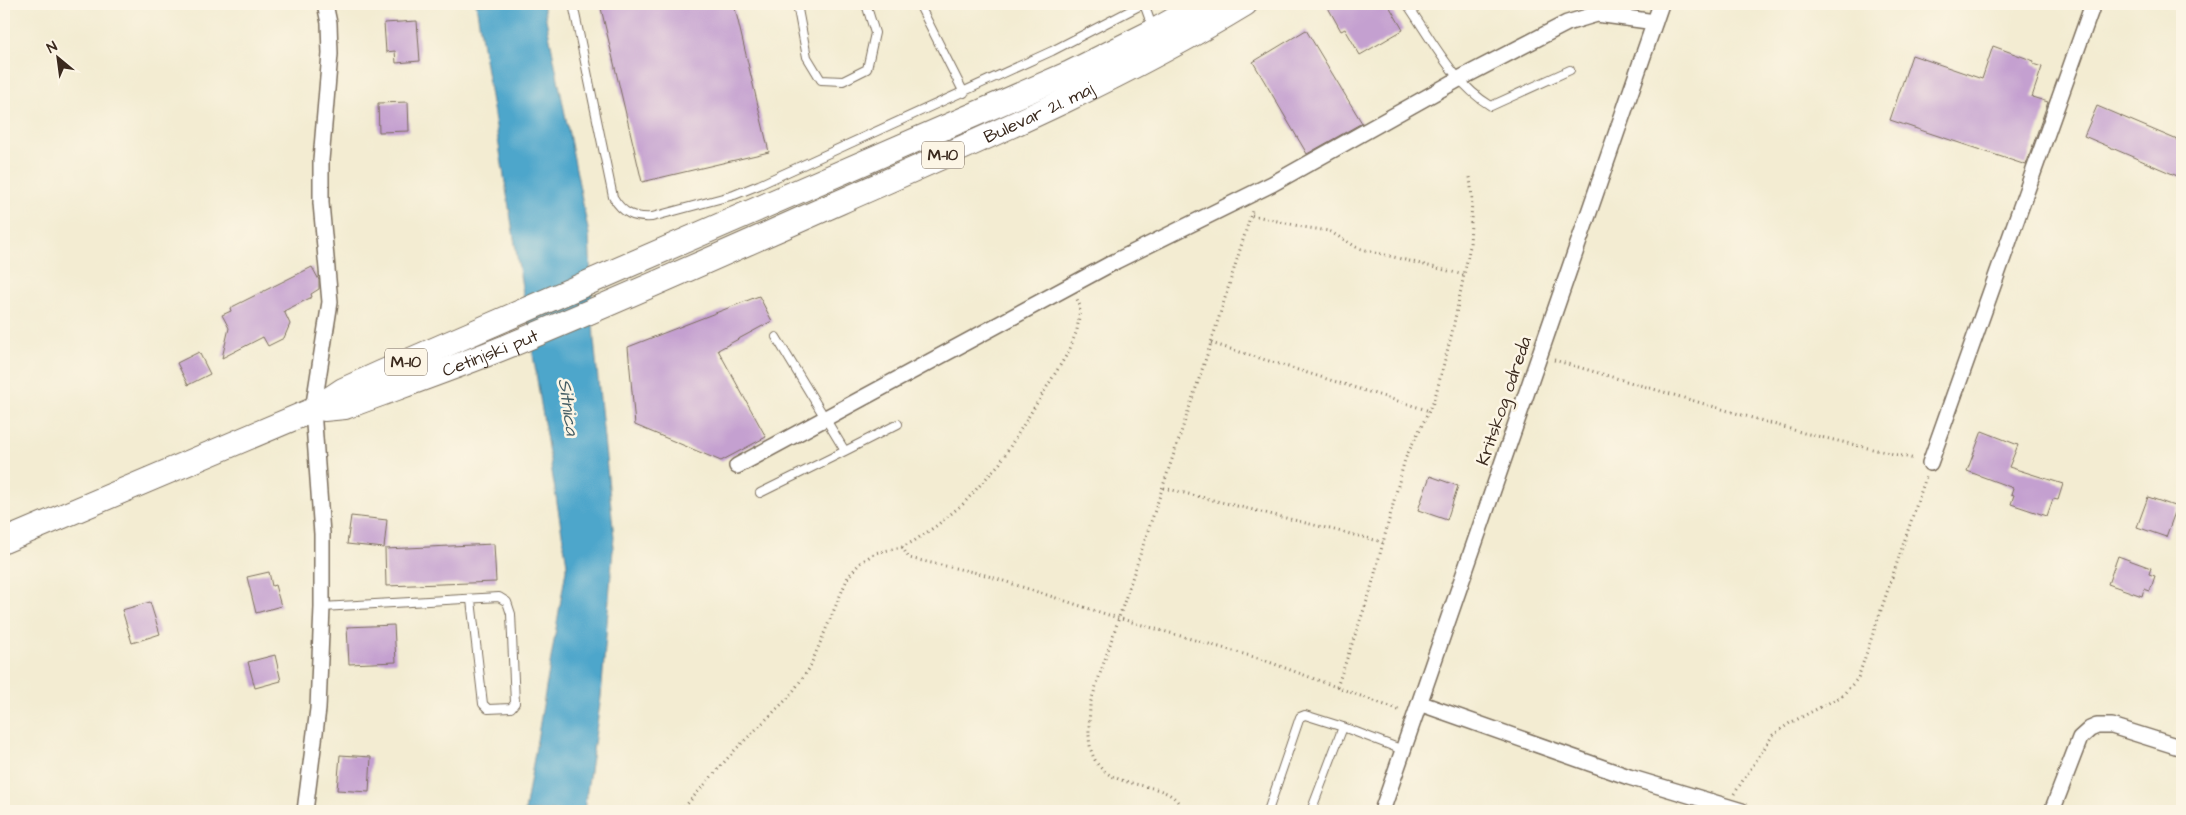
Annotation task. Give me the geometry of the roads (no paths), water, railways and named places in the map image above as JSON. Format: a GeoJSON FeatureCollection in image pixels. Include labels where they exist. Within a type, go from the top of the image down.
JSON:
{"type":"FeatureCollection","features":[{"type":"Feature","properties":{"kind":"main road","name":"Bulevar 21. maj"},"geometry":{"type":"LineString","coordinates":[[625,268],[739,206],[1070,73],[1154,31],[1202,4]]}},
{"type":"Feature","properties":{"kind":"main road","name":"Bulevar 21. maj"},"geometry":{"type":"LineString","coordinates":[[635,292],[898,176],[1064,99],[1143,60],[1244,4]]}},
{"type":"Feature","properties":{"kind":"main road","name":"Cetinjski put"},"geometry":{"type":"LineString","coordinates":[[313,410],[343,390],[625,268]]}},
{"type":"Feature","properties":{"kind":"main road","name":"Cetinjski put"},"geometry":{"type":"LineString","coordinates":[[313,410],[345,407],[506,347],[635,292]]}},
{"type":"Feature","properties":{"kind":"main road","name":"M-10"},"geometry":{"type":"LineString","coordinates":[[4,541],[313,410]]}},
{"type":"Feature","properties":{"kind":"street"},"geometry":{"type":"LineString","coordinates":[[305,811],[318,709],[322,607],[322,534],[313,410],[330,302],[321,203],[320,160],[330,54],[329,23],[325,4]]}},
{"type":"Feature","properties":{"kind":"street","name":"Kritskog odreda"},"geometry":{"type":"LineString","coordinates":[[1382,811],[1661,4]]}},
{"type":"Feature","properties":{"kind":"street"},"geometry":{"type":"LineString","coordinates":[[1930,462],[2093,4]]}},
{"type":"Feature","properties":{"kind":"street"},"geometry":{"type":"LineString","coordinates":[[738,466],[1116,261],[1247,196],[1458,79],[1567,23],[1597,14],[1655,22]]}},
{"type":"Feature","properties":{"kind":"street"},"geometry":{"type":"LineString","coordinates":[[1417,709],[1742,811]]}},
{"type":"Feature","properties":{"kind":"street"},"geometry":{"type":"LineString","coordinates":[[2052,811],[2080,738],[2090,729],[2097,726],[2112,726],[2182,748]]}},
{"type":"Feature","properties":{"kind":"lane"},"geometry":{"type":"LineString","coordinates":[[573,4],[611,190],[617,205],[630,215],[639,218],[739,206],[964,92],[1052,51],[1144,4],[1154,31]]}},
{"type":"Feature","properties":{"kind":"lane"},"geometry":{"type":"LineString","coordinates":[[796,4],[807,57],[821,80],[843,81],[867,69],[875,33],[866,4]]}},
{"type":"Feature","properties":{"kind":"lane"},"geometry":{"type":"LineString","coordinates":[[919,4],[964,92]]}},
{"type":"Feature","properties":{"kind":"lane"},"geometry":{"type":"LineString","coordinates":[[1408,4],[1458,79],[1478,98],[1491,106],[1570,70]]}},
{"type":"Feature","properties":{"kind":"lane"},"geometry":{"type":"LineString","coordinates":[[776,337],[845,451]]}},
{"type":"Feature","properties":{"kind":"lane"},"geometry":{"type":"LineString","coordinates":[[760,494],[898,424]]}},
{"type":"Feature","properties":{"kind":"lane"},"geometry":{"type":"LineString","coordinates":[[322,607],[499,598],[507,602],[512,614],[515,703],[511,708],[488,709],[483,704],[471,600]]}},
{"type":"Feature","properties":{"kind":"lane"},"geometry":{"type":"LineString","coordinates":[[1268,811],[1300,717],[1305,715],[1343,727],[1402,750]]}},
{"type":"Feature","properties":{"kind":"lane"},"geometry":{"type":"LineString","coordinates":[[1311,811],[1343,727]]}},
{"type":"Feature","properties":{"kind":"water","name":"Sitnica"},"geometry":{"type":"Polygon","coordinates":[[[476,4],[543,4],[589,234],[594,340],[614,537],[601,697],[584,811],[525,811],[567,564],[476,4]]]}}]}
